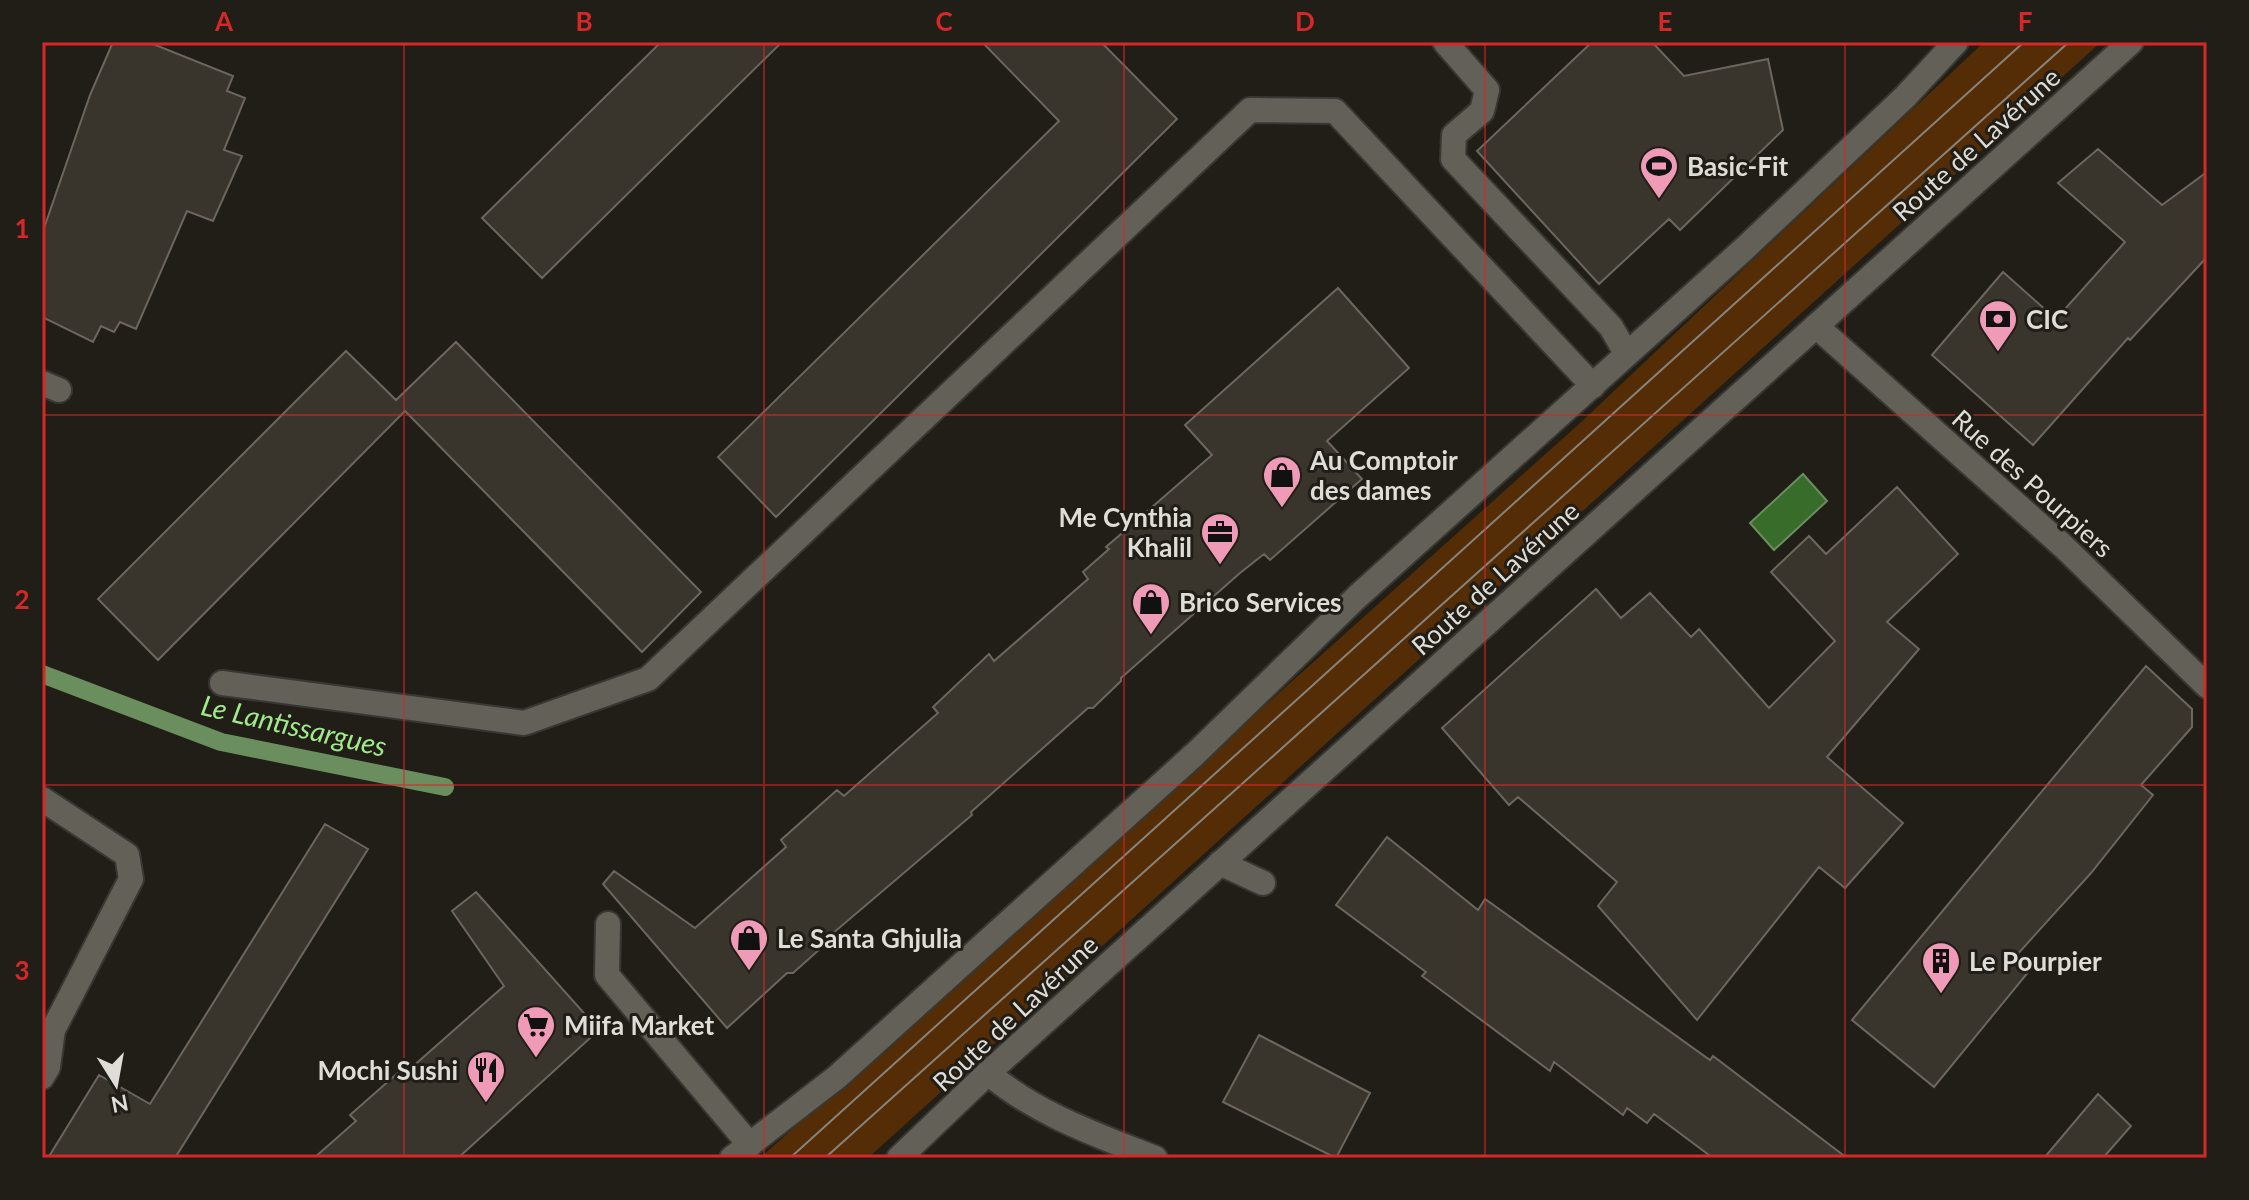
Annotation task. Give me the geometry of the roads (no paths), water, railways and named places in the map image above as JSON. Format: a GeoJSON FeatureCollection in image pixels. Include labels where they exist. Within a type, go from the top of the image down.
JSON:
{"type":"FeatureCollection","features":[{"type":"Feature","properties":{"kind":"street"},"geometry":{"type":"LineString","coordinates":[[1445,42],[1487,90],[1482,111],[1454,135],[1453,159],[1611,327],[1626,353]]}},
{"type":"Feature","properties":{"kind":"street"},"geometry":{"type":"LineString","coordinates":[[608,924],[607,975],[741,1151],[837,1077],[1195,754],[1358,596],[1767,227],[1905,97],[1956,42]]}},
{"type":"Feature","properties":{"kind":"street","name":"Route de Lavérune"},"geometry":{"type":"LineString","coordinates":[[899,1158],[988,1073],[2131,42]]}},
{"type":"Feature","properties":{"kind":"street"},"geometry":{"type":"LineString","coordinates":[[222,683],[524,723],[648,679],[1250,110],[1335,111],[1593,386]]}},
{"type":"Feature","properties":{"kind":"street","name":"Rue des Pourpiers"},"geometry":{"type":"LineString","coordinates":[[1816,326],[2063,546],[2207,686]]}},
{"type":"Feature","properties":{"kind":"street"},"geometry":{"type":"LineString","coordinates":[[42,799],[127,855],[131,879],[53,1030],[48,1067],[42,1077]]}},
{"type":"Feature","properties":{"kind":"street"},"geometry":{"type":"LineString","coordinates":[[1220,863],[1263,883]]}},
{"type":"Feature","properties":{"kind":"street"},"geometry":{"type":"LineString","coordinates":[[988,1073],[1001,1084],[1071,1125],[1155,1158]]}},
{"type":"Feature","properties":{"kind":"waterway","name":"Le Lantissargues"},"geometry":{"type":"LineString","coordinates":[[42,674],[221,742],[445,787]]}},
{"type":"Feature","properties":{"kind":"tram line"},"geometry":{"type":"LineString","coordinates":[[790,1158],[2024,42]]}},
{"type":"Feature","properties":{"kind":"tram line"},"geometry":{"type":"LineString","coordinates":[[825,1158],[2069,42]]}},
{"type":"Feature","properties":{"kind":"place","name":"Basic-Fit"},"geometry":{"type":"Point","coordinates":[1659,200]}},
{"type":"Feature","properties":{"kind":"place","name":"CIC"},"geometry":{"type":"Point","coordinates":[1998,353]}},
{"type":"Feature","properties":{"kind":"place","name":"Au Comptoir des dames"},"geometry":{"type":"Point","coordinates":[1282,509]}},
{"type":"Feature","properties":{"kind":"place","name":"Me Cynthia Khalil"},"geometry":{"type":"Point","coordinates":[1220,566]}},
{"type":"Feature","properties":{"kind":"place","name":"Brico Services"},"geometry":{"type":"Point","coordinates":[1151,636]}},
{"type":"Feature","properties":{"kind":"place","name":"Le Santa Ghjulia"},"geometry":{"type":"Point","coordinates":[749,972]}},
{"type":"Feature","properties":{"kind":"place","name":"Le Pourpier"},"geometry":{"type":"Point","coordinates":[1941,995]}},
{"type":"Feature","properties":{"kind":"place","name":"Miifa Market"},"geometry":{"type":"Point","coordinates":[536,1059]}},
{"type":"Feature","properties":{"kind":"place","name":"Mochi Sushi"},"geometry":{"type":"Point","coordinates":[486,1104]}}]}
